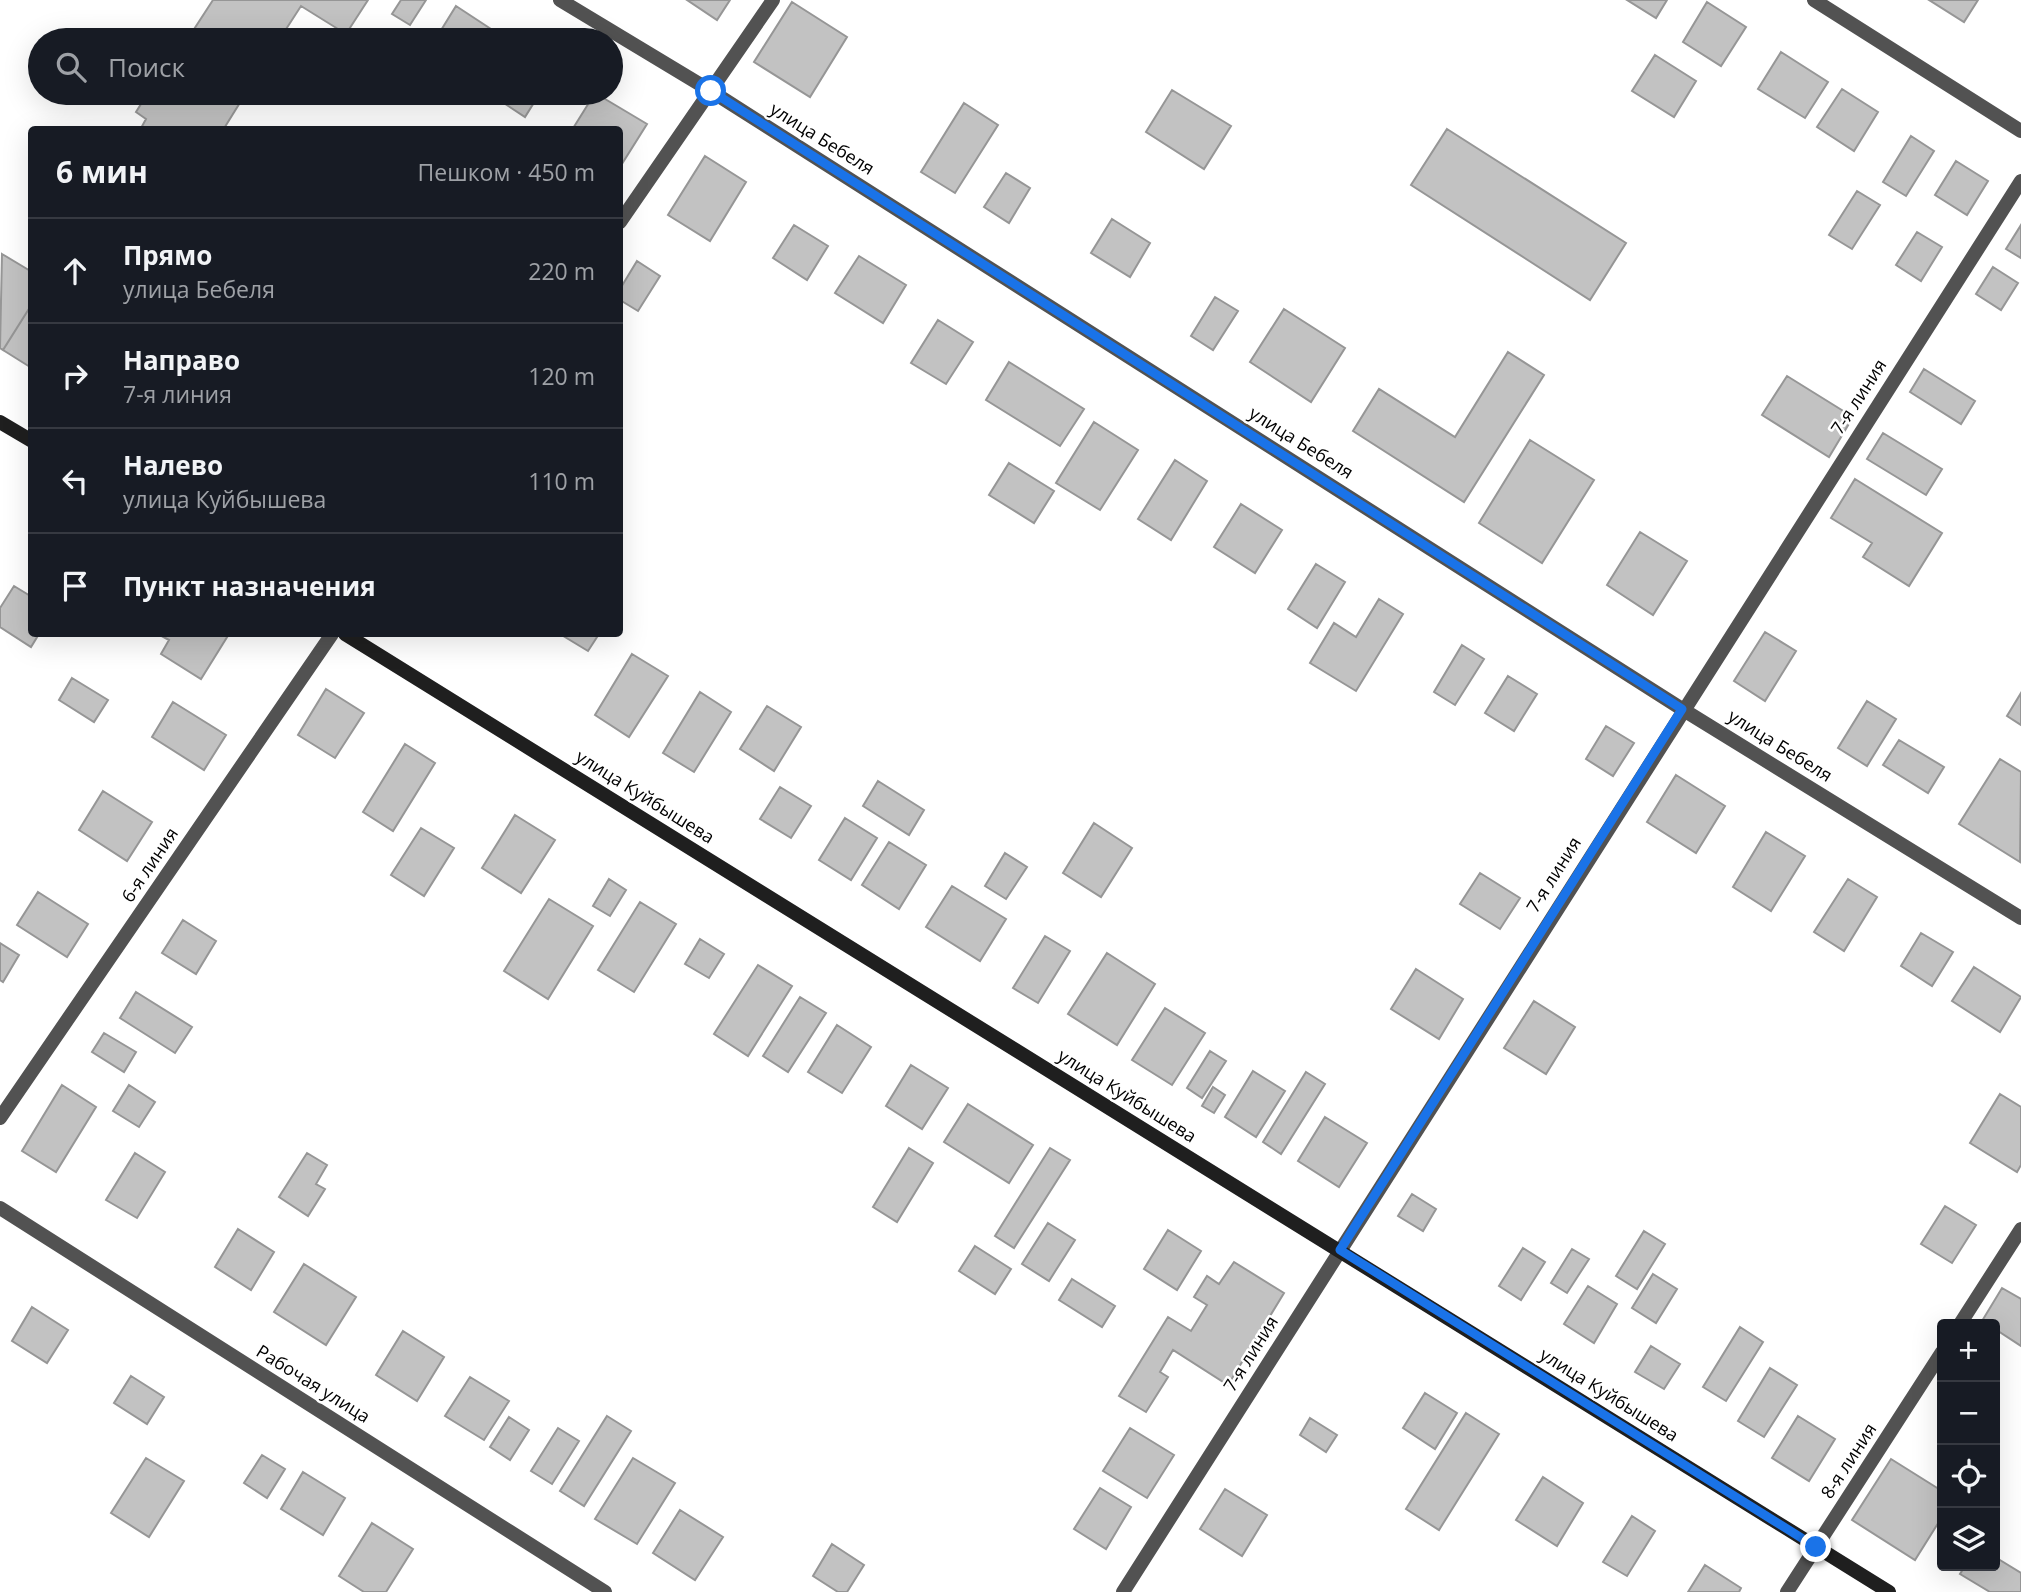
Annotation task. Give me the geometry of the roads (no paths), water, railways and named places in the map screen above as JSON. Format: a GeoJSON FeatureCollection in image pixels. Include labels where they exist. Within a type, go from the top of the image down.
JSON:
{"type":"FeatureCollection","features":[{"type":"Feature","properties":{"kind":"street","name":"улица Бебеля"},"geometry":{"type":"LineString","coordinates":[[560,0],[606,28]]}},
{"type":"Feature","properties":{"kind":"street"},"geometry":{"type":"LineString","coordinates":[[623,218],[773,0]]}},
{"type":"Feature","properties":{"kind":"street"},"geometry":{"type":"LineString","coordinates":[[1814,0],[2021,131]]}},
{"type":"Feature","properties":{"kind":"street","name":"улица Бебеля"},"geometry":{"type":"LineString","coordinates":[[623,38],[711,91],[1682,709],[2021,918]]}},
{"type":"Feature","properties":{"kind":"street","name":"7-я линия"},"geometry":{"type":"LineString","coordinates":[[1122,1592],[1682,709],[2021,181]]}},
{"type":"Feature","properties":{"kind":"street"},"geometry":{"type":"LineString","coordinates":[[0,422],[28,439]]}},
{"type":"Feature","properties":{"kind":"street","name":"6-я линия"},"geometry":{"type":"LineString","coordinates":[[0,1118],[330,637]]}},
{"type":"Feature","properties":{"kind":"street","name":"улица Куйбышева"},"geometry":{"type":"LineString","coordinates":[[350,637],[1889,1592]]}},
{"type":"Feature","properties":{"kind":"street","name":"Рабочая улица"},"geometry":{"type":"LineString","coordinates":[[0,1208],[605,1592]]}},
{"type":"Feature","properties":{"kind":"street"},"geometry":{"type":"LineString","coordinates":[[1963,1319],[2021,1229]]}},
{"type":"Feature","properties":{"kind":"street","name":"8-я линия"},"geometry":{"type":"LineString","coordinates":[[1787,1592],[1937,1360]]}}]}
